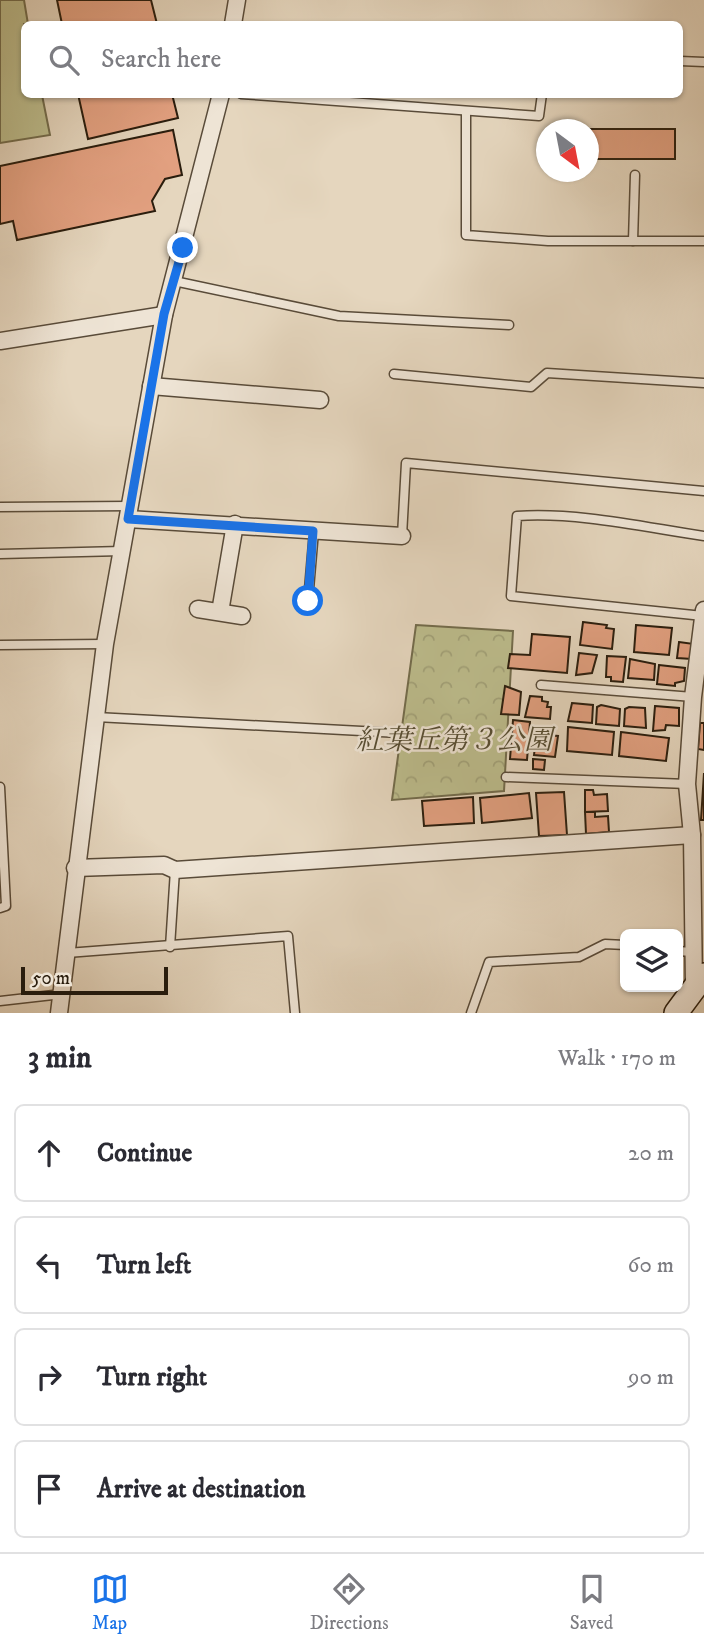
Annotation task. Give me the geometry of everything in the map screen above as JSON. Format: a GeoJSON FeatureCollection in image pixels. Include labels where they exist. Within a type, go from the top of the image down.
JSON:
{"type":"FeatureCollection","features":[{"type":"Feature","properties":{"kind":"main road"},"geometry":{"type":"LineString","coordinates":[[676,1013],[699,982]]}},
{"type":"Feature","properties":{"kind":"street"},"geometry":{"type":"LineString","coordinates":[[234,21],[237,0]]}},
{"type":"Feature","properties":{"kind":"street"},"geometry":{"type":"LineString","coordinates":[[60,1013],[75,868],[105,644],[164,314],[220,98]]}},
{"type":"Feature","properties":{"kind":"street"},"geometry":{"type":"LineString","coordinates":[[0,341],[164,314]]}},
{"type":"Feature","properties":{"kind":"street"},"geometry":{"type":"LineString","coordinates":[[151,386],[320,400]]}},
{"type":"Feature","properties":{"kind":"street"},"geometry":{"type":"LineString","coordinates":[[129,512],[313,531],[402,536]]}},
{"type":"Feature","properties":{"kind":"street"},"geometry":{"type":"LineString","coordinates":[[220,612],[235,524]]}},
{"type":"Feature","properties":{"kind":"street"},"geometry":{"type":"LineString","coordinates":[[198,609],[242,616]]}},
{"type":"Feature","properties":{"kind":"street"},"geometry":{"type":"LineString","coordinates":[[699,982],[685,951],[692,835],[687,784],[693,697],[704,610]]}},
{"type":"Feature","properties":{"kind":"street"},"geometry":{"type":"LineString","coordinates":[[75,868],[164,865],[175,870],[692,835]]}},
{"type":"Feature","properties":{"kind":"lane"},"geometry":{"type":"LineString","coordinates":[[683,61],[704,62]]}},
{"type":"Feature","properties":{"kind":"lane"},"geometry":{"type":"LineString","coordinates":[[291,98],[540,116],[542,98]]}},
{"type":"Feature","properties":{"kind":"lane"},"geometry":{"type":"LineString","coordinates":[[466,112],[466,235],[548,241],[704,241]]}},
{"type":"Feature","properties":{"kind":"lane"},"geometry":{"type":"LineString","coordinates":[[633,241],[635,175]]}},
{"type":"Feature","properties":{"kind":"lane"},"geometry":{"type":"LineString","coordinates":[[174,281],[339,316],[509,325]]}},
{"type":"Feature","properties":{"kind":"lane"},"geometry":{"type":"LineString","coordinates":[[394,374],[531,387],[547,373],[704,383]]}},
{"type":"Feature","properties":{"kind":"lane"},"geometry":{"type":"LineString","coordinates":[[402,536],[405,463],[704,491]]}},
{"type":"Feature","properties":{"kind":"lane"},"geometry":{"type":"LineString","coordinates":[[0,507],[129,512]]}},
{"type":"Feature","properties":{"kind":"lane"},"geometry":{"type":"LineString","coordinates":[[703,616],[512,596],[517,516],[541,514],[704,536]]}},
{"type":"Feature","properties":{"kind":"lane"},"geometry":{"type":"LineString","coordinates":[[308,601],[313,531]]}},
{"type":"Feature","properties":{"kind":"lane"},"geometry":{"type":"LineString","coordinates":[[0,554],[122,551]]}},
{"type":"Feature","properties":{"kind":"lane"},"geometry":{"type":"LineString","coordinates":[[0,645],[105,644]]}},
{"type":"Feature","properties":{"kind":"lane"},"geometry":{"type":"LineString","coordinates":[[541,685],[693,697]]}},
{"type":"Feature","properties":{"kind":"lane"},"geometry":{"type":"LineString","coordinates":[[96,717],[399,733]]}},
{"type":"Feature","properties":{"kind":"lane"},"geometry":{"type":"LineString","coordinates":[[506,777],[687,784]]}},
{"type":"Feature","properties":{"kind":"lane"},"geometry":{"type":"LineString","coordinates":[[0,787],[6,906],[0,908]]}},
{"type":"Feature","properties":{"kind":"lane"},"geometry":{"type":"LineString","coordinates":[[170,947],[175,870]]}},
{"type":"Feature","properties":{"kind":"lane"},"geometry":{"type":"LineString","coordinates":[[67,953],[288,936],[295,1013]]}},
{"type":"Feature","properties":{"kind":"lane"},"geometry":{"type":"LineString","coordinates":[[471,1013],[489,962],[579,957],[605,943],[620,944]]}},
{"type":"Feature","properties":{"kind":"lane"},"geometry":{"type":"LineString","coordinates":[[0,1001],[62,994]]}},
{"type":"Feature","properties":{"kind":"green space"},"geometry":{"type":"Polygon","coordinates":[[[0,0],[24,0],[28,21],[21,21],[21,98],[43,98],[50,135],[0,143],[0,0]]]}},
{"type":"Feature","properties":{"kind":"green space","name":"紅葉丘第３公園"},"geometry":{"type":"Polygon","coordinates":[[[416,625],[513,631],[504,791],[392,800],[416,625]]]}},
{"type":"Feature","properties":{"kind":"building"},"geometry":{"type":"Polygon","coordinates":[[[57,0],[151,0],[156,21],[61,21],[57,0]]]}},
{"type":"Feature","properties":{"kind":"building"},"geometry":{"type":"Polygon","coordinates":[[[79,98],[173,98],[178,118],[88,139],[79,98]]]}},
{"type":"Feature","properties":{"kind":"building"},"geometry":{"type":"Polygon","coordinates":[[[599,129],[675,129],[675,159],[599,159],[599,129]]]}},
{"type":"Feature","properties":{"kind":"building"},"geometry":{"type":"Polygon","coordinates":[[[173,130],[182,175],[165,179],[152,201],[155,211],[17,240],[13,221],[0,224],[0,166],[173,130]]]}},
{"type":"Feature","properties":{"kind":"building"},"geometry":{"type":"Polygon","coordinates":[[[583,622],[607,625],[606,628],[614,629],[612,649],[580,645],[583,622]]]}},
{"type":"Feature","properties":{"kind":"building"},"geometry":{"type":"Polygon","coordinates":[[[636,625],[672,628],[669,655],[634,652],[636,625]]]}},
{"type":"Feature","properties":{"kind":"building"},"geometry":{"type":"Polygon","coordinates":[[[532,634],[570,637],[567,673],[508,668],[510,654],[530,655],[532,634]]]}},
{"type":"Feature","properties":{"kind":"building"},"geometry":{"type":"Polygon","coordinates":[[[679,642],[694,644],[692,659],[677,658],[679,642]]]}},
{"type":"Feature","properties":{"kind":"building"},"geometry":{"type":"Polygon","coordinates":[[[579,653],[597,655],[592,673],[576,675],[579,653]]]}},
{"type":"Feature","properties":{"kind":"building"},"geometry":{"type":"Polygon","coordinates":[[[607,656],[626,657],[623,682],[611,681],[611,677],[606,677],[607,656]]]}},
{"type":"Feature","properties":{"kind":"building"},"geometry":{"type":"Polygon","coordinates":[[[630,659],[655,664],[654,680],[628,678],[630,659]]]}},
{"type":"Feature","properties":{"kind":"building"},"geometry":{"type":"Polygon","coordinates":[[[659,665],[685,668],[684,681],[675,683],[675,686],[657,684],[659,665]]]}},
{"type":"Feature","properties":{"kind":"building"},"geometry":{"type":"Polygon","coordinates":[[[505,686],[521,692],[519,715],[501,714],[505,686]]]}},
{"type":"Feature","properties":{"kind":"building"},"geometry":{"type":"Polygon","coordinates":[[[530,696],[542,697],[542,701],[548,702],[547,707],[551,707],[550,719],[525,717],[530,696]]]}},
{"type":"Feature","properties":{"kind":"building"},"geometry":{"type":"Polygon","coordinates":[[[572,703],[593,705],[592,723],[568,721],[572,703]]]}},
{"type":"Feature","properties":{"kind":"building"},"geometry":{"type":"Polygon","coordinates":[[[601,705],[620,709],[619,726],[596,724],[597,707],[601,705]]]}},
{"type":"Feature","properties":{"kind":"building"},"geometry":{"type":"Polygon","coordinates":[[[655,706],[679,708],[679,726],[666,725],[665,730],[653,731],[655,706]]]}},
{"type":"Feature","properties":{"kind":"building"},"geometry":{"type":"Polygon","coordinates":[[[645,708],[646,728],[624,726],[625,709],[645,708]]]}},
{"type":"Feature","properties":{"kind":"building"},"geometry":{"type":"Polygon","coordinates":[[[513,720],[530,722],[527,760],[510,759],[513,720]]]}},
{"type":"Feature","properties":{"kind":"building"},"geometry":{"type":"Polygon","coordinates":[[[700,723],[704,723],[704,750],[698,749],[700,723]]]}},
{"type":"Feature","properties":{"kind":"building"},"geometry":{"type":"Polygon","coordinates":[[[568,727],[614,732],[612,755],[567,751],[568,727]]]}},
{"type":"Feature","properties":{"kind":"building"},"geometry":{"type":"Polygon","coordinates":[[[621,732],[669,738],[666,761],[619,756],[621,732]]]}},
{"type":"Feature","properties":{"kind":"building"},"geometry":{"type":"Polygon","coordinates":[[[547,735],[558,736],[555,757],[534,755],[536,738],[546,739],[547,735]]]}},
{"type":"Feature","properties":{"kind":"building"},"geometry":{"type":"Polygon","coordinates":[[[533,759],[545,760],[544,770],[533,769],[533,759]]]}},
{"type":"Feature","properties":{"kind":"building"},"geometry":{"type":"Polygon","coordinates":[[[704,773],[704,820],[701,820],[704,773]]]}},
{"type":"Feature","properties":{"kind":"building"},"geometry":{"type":"Polygon","coordinates":[[[585,790],[593,790],[594,795],[607,794],[608,811],[585,812],[585,790]]]}},
{"type":"Feature","properties":{"kind":"building"},"geometry":{"type":"Polygon","coordinates":[[[564,792],[567,835],[539,836],[536,793],[564,792]]]}},
{"type":"Feature","properties":{"kind":"building"},"geometry":{"type":"Polygon","coordinates":[[[529,793],[532,818],[482,823],[480,798],[529,793]]]}},
{"type":"Feature","properties":{"kind":"building"},"geometry":{"type":"Polygon","coordinates":[[[473,797],[474,823],[424,826],[422,801],[473,797]]]}},
{"type":"Feature","properties":{"kind":"building"},"geometry":{"type":"Polygon","coordinates":[[[585,812],[595,812],[595,817],[608,816],[609,832],[586,834],[585,812]]]}},
{"type":"Feature","properties":{"kind":"route"},"geometry":{"type":"LineString","coordinates":[[183,248],[164,314],[128,519],[313,531],[308,601]]}}]}
